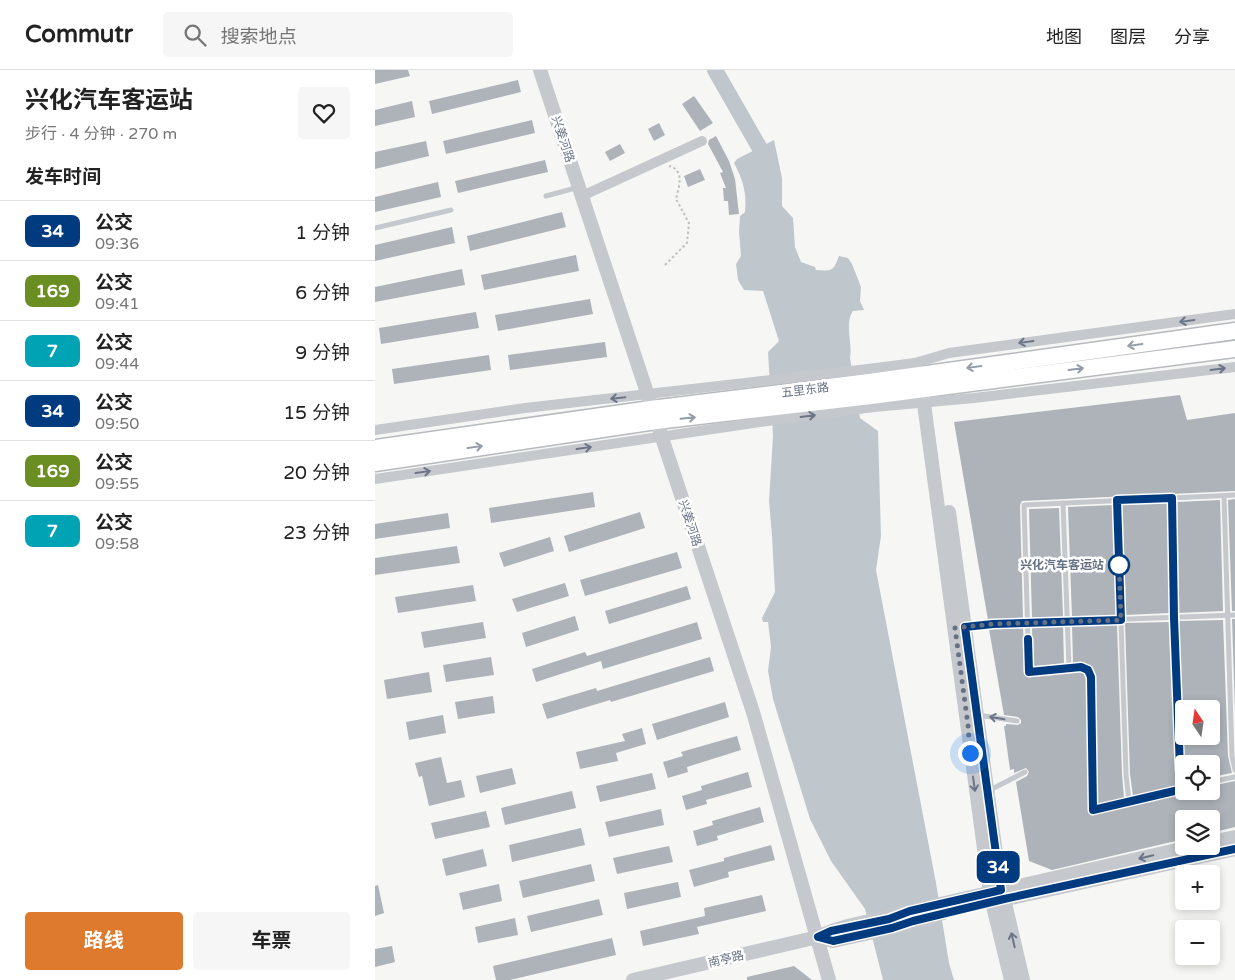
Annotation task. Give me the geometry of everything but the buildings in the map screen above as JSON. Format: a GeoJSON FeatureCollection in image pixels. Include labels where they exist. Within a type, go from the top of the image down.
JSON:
{"type":"FeatureCollection","features":[{"type":"Feature","properties":{"kind":"main road","name":"五里东路"},"geometry":{"type":"LineString","coordinates":[[375,448],[870,389],[1235,331]]}},
{"type":"Feature","properties":{"kind":"main road","name":"五里东路"},"geometry":{"type":"LineString","coordinates":[[870,389],[927,395],[1235,349]]}},
{"type":"Feature","properties":{"kind":"main road","name":"五里东路"},"geometry":{"type":"LineString","coordinates":[[375,463],[653,415]]}},
{"type":"Feature","properties":{"kind":"street","name":"兴姜河路"},"geometry":{"type":"LineString","coordinates":[[540,70],[753,712],[829,980]]}},
{"type":"Feature","properties":{"kind":"street"},"geometry":{"type":"LineString","coordinates":[[580,191],[702,141]]}},
{"type":"Feature","properties":{"kind":"street"},"geometry":{"type":"LineString","coordinates":[[375,479],[653,415],[870,389],[915,363],[949,353],[1235,314]]}},
{"type":"Feature","properties":{"kind":"street"},"geometry":{"type":"LineString","coordinates":[[1023,980],[997,896],[987,791],[977,714],[960,627],[927,395],[1235,367]]}},
{"type":"Feature","properties":{"kind":"street"},"geometry":{"type":"LineString","coordinates":[[375,430],[525,408],[653,415]]}},
{"type":"Feature","properties":{"kind":"street"},"geometry":{"type":"LineString","coordinates":[[960,627],[971,762],[1011,980]]}},
{"type":"Feature","properties":{"kind":"street"},"geometry":{"type":"LineString","coordinates":[[1220,840],[1235,837]]}},
{"type":"Feature","properties":{"kind":"street"},"geometry":{"type":"LineString","coordinates":[[997,896],[1235,849]]}},
{"type":"Feature","properties":{"kind":"street"},"geometry":{"type":"LineString","coordinates":[[997,896],[1175,851]]}},
{"type":"Feature","properties":{"kind":"street","name":"南亭路"},"geometry":{"type":"LineString","coordinates":[[633,980],[818,937],[833,941],[861,930],[997,896]]}},
{"type":"Feature","properties":{"kind":"lane"},"geometry":{"type":"LineString","coordinates":[[546,196],[580,191]]}},
{"type":"Feature","properties":{"kind":"lane"},"geometry":{"type":"LineString","coordinates":[[375,228],[451,210]]}},
{"type":"Feature","properties":{"kind":"lane"},"geometry":{"type":"LineString","coordinates":[[1175,791],[1093,810],[1091,677],[1088,670],[1081,667],[1029,672],[1024,504],[1235,495]]}},
{"type":"Feature","properties":{"kind":"lane"},"geometry":{"type":"LineString","coordinates":[[1224,496],[1232,756],[1235,770]]}},
{"type":"Feature","properties":{"kind":"lane"},"geometry":{"type":"LineString","coordinates":[[1172,498],[1179,755]]}},
{"type":"Feature","properties":{"kind":"lane"},"geometry":{"type":"LineString","coordinates":[[1117,500],[1126,774],[1129,802]]}},
{"type":"Feature","properties":{"kind":"lane"},"geometry":{"type":"LineString","coordinates":[[1063,503],[1069,668]]}},
{"type":"Feature","properties":{"kind":"lane"},"geometry":{"type":"LineString","coordinates":[[960,627],[1235,615]]}},
{"type":"Feature","properties":{"kind":"lane"},"geometry":{"type":"LineString","coordinates":[[977,714],[1017,721]]}},
{"type":"Feature","properties":{"kind":"lane"},"geometry":{"type":"LineString","coordinates":[[987,791],[1025,772]]}},
{"type":"Feature","properties":{"kind":"lane"},"geometry":{"type":"LineString","coordinates":[[1220,780],[1235,777]]}},
{"type":"Feature","properties":{"kind":"path"},"geometry":{"type":"LineString","coordinates":[[665,265],[687,242],[689,229],[687,216],[676,199],[680,175],[677,169],[667,166]]}},
{"type":"Feature","properties":{"kind":"shaded area"},"geometry":{"type":"Polygon","coordinates":[[[774,140],[782,178],[782,206],[793,218],[795,247],[801,262],[815,267],[816,270],[829,270],[833,268],[839,256],[848,258],[861,287],[860,301],[864,310],[853,311],[849,322],[850,358],[860,418],[878,431],[881,536],[876,570],[936,883],[949,963],[954,980],[883,980],[865,909],[831,861],[810,819],[773,699],[768,671],[771,647],[768,622],[763,622],[762,618],[775,592],[769,501],[773,436],[768,352],[779,341],[763,291],[744,290],[738,280],[736,264],[741,256],[740,216],[745,212],[745,193],[734,163],[737,159],[774,140]]]}},
{"type":"Feature","properties":{"kind":"waterway"},"geometry":{"type":"LineString","coordinates":[[715,70],[770,166]]}},
{"type":"Feature","properties":{"kind":"bus line","name":"34"},"geometry":{"type":"LineString","coordinates":[[1028,639],[1029,672],[1081,667],[1088,670],[1091,677],[1093,810],[1183,789],[1180,769],[1174,618],[1172,498],[1117,500],[1121,620],[993,624],[965,627],[1001,890],[910,911],[889,919],[831,931],[818,937],[833,941],[1004,899],[1235,849]]}},
{"type":"Feature","properties":{"kind":"place","name":"兴化汽车客运站"},"geometry":{"type":"Point","coordinates":[1119,565]}},
{"type":"Feature","properties":{"kind":"route"},"geometry":{"type":"LineString","coordinates":[[970,753],[955,628],[993,624],[1121,620],[1119,560],[1119,565]]}}]}
